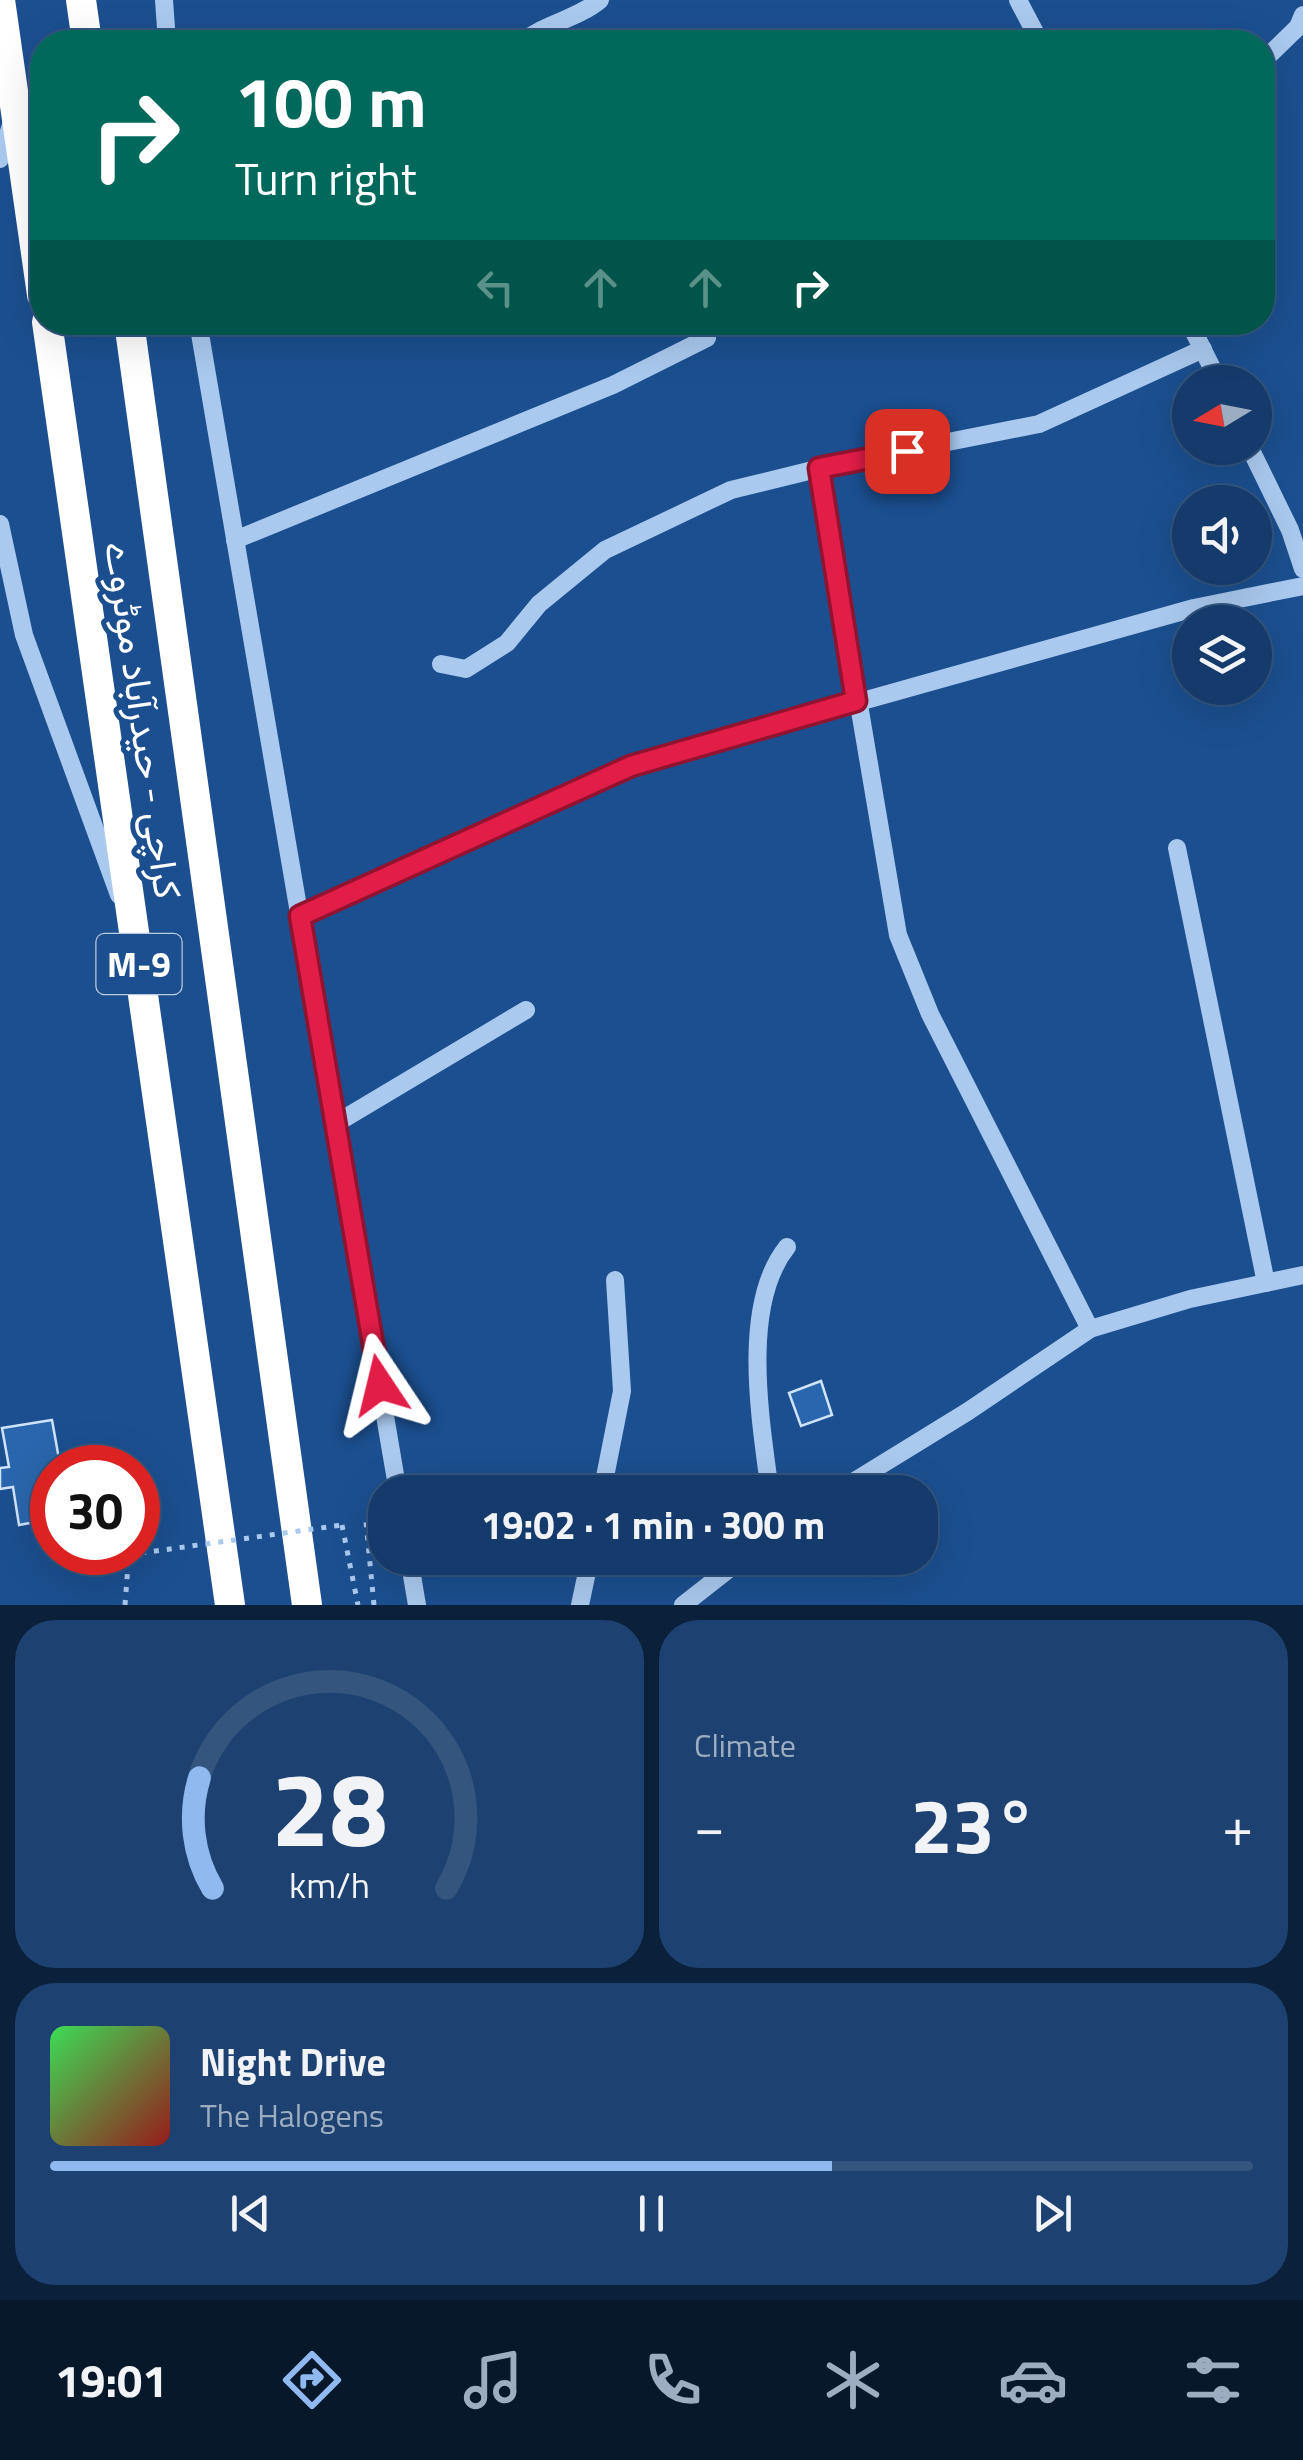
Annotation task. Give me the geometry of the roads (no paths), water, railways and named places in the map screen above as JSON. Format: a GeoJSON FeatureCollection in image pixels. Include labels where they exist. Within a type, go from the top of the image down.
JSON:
{"type":"FeatureCollection","features":[{"type":"Feature","properties":{"kind":"highway"},"geometry":{"type":"LineString","coordinates":[[0,0],[30,210]]}},
{"type":"Feature","properties":{"kind":"highway"},"geometry":{"type":"LineString","coordinates":[[81,0],[86,30]]}},
{"type":"Feature","properties":{"kind":"highway","name":"کراچی - حیدرآباد موٹروے"},"geometry":{"type":"LineString","coordinates":[[48,335],[230,1605]]}},
{"type":"Feature","properties":{"kind":"highway","name":"کراچی - حیدرآباد موٹروے"},"geometry":{"type":"LineString","coordinates":[[130,335],[308,1605]]}},
{"type":"Feature","properties":{"kind":"street"},"geometry":{"type":"LineString","coordinates":[[164,0],[166,30]]}},
{"type":"Feature","properties":{"kind":"street"},"geometry":{"type":"LineString","coordinates":[[540,30],[589,9],[600,0]]}},
{"type":"Feature","properties":{"kind":"street"},"geometry":{"type":"LineString","coordinates":[[1018,0],[1034,30]]}},
{"type":"Feature","properties":{"kind":"street"},"geometry":{"type":"LineString","coordinates":[[1275,49],[1298,27],[1303,15]]}},
{"type":"Feature","properties":{"kind":"street"},"geometry":{"type":"LineString","coordinates":[[0,160],[16,110]]}},
{"type":"Feature","properties":{"kind":"street"},"geometry":{"type":"LineString","coordinates":[[200,335],[395,1475]]}},
{"type":"Feature","properties":{"kind":"street"},"geometry":{"type":"LineString","coordinates":[[1196,335],[1211,365]]}},
{"type":"Feature","properties":{"kind":"street"},"geometry":{"type":"LineString","coordinates":[[235,540],[613,385],[707,338]]}},
{"type":"Feature","properties":{"kind":"street"},"geometry":{"type":"LineString","coordinates":[[442,664],[466,668],[506,644],[539,604],[605,550],[731,490],[819,468],[1039,424],[1203,349]]}},
{"type":"Feature","properties":{"kind":"street"},"geometry":{"type":"LineString","coordinates":[[1260,465],[1296,529],[1303,569]]}},
{"type":"Feature","properties":{"kind":"street"},"geometry":{"type":"LineString","coordinates":[[819,468],[898,936],[930,1014],[1090,1329]]}},
{"type":"Feature","properties":{"kind":"street"},"geometry":{"type":"LineString","coordinates":[[0,524],[24,636],[136,942]]}},
{"type":"Feature","properties":{"kind":"street"},"geometry":{"type":"LineString","coordinates":[[300,916],[631,766],[1194,608],[1303,586]]}},
{"type":"Feature","properties":{"kind":"street"},"geometry":{"type":"LineString","coordinates":[[1176,848],[1266,1283]]}},
{"type":"Feature","properties":{"kind":"street"},"geometry":{"type":"LineString","coordinates":[[335,1124],[526,1010]]}},
{"type":"Feature","properties":{"kind":"street"},"geometry":{"type":"LineString","coordinates":[[768,1475],[762,1432],[762,1302],[773,1265],[787,1247]]}},
{"type":"Feature","properties":{"kind":"street"},"geometry":{"type":"LineString","coordinates":[[865,1475],[1090,1329],[1190,1299],[1303,1275]]}},
{"type":"Feature","properties":{"kind":"street"},"geometry":{"type":"LineString","coordinates":[[605,1475],[622,1391],[614,1280]]}},
{"type":"Feature","properties":{"kind":"street"},"geometry":{"type":"LineString","coordinates":[[412,1575],[417,1605]]}},
{"type":"Feature","properties":{"kind":"street"},"geometry":{"type":"LineString","coordinates":[[580,1605],[586,1575]]}},
{"type":"Feature","properties":{"kind":"street"},"geometry":{"type":"LineString","coordinates":[[683,1605],[721,1575]]}}]}
